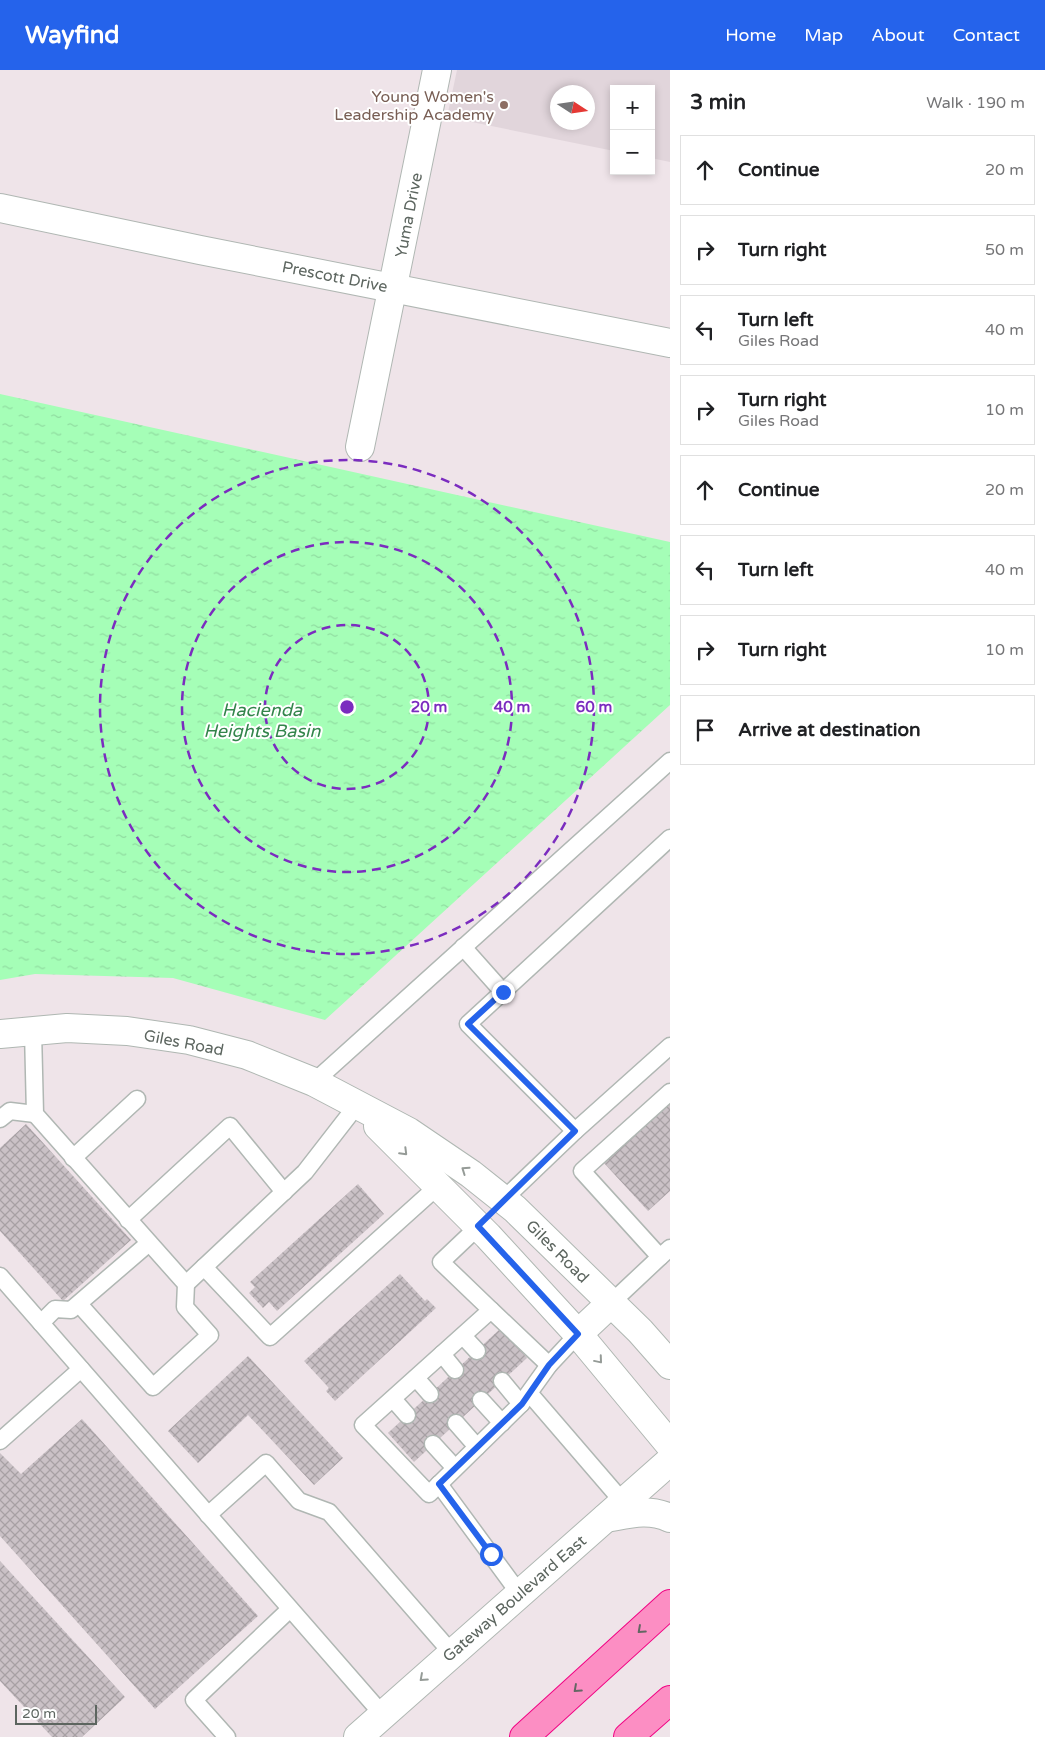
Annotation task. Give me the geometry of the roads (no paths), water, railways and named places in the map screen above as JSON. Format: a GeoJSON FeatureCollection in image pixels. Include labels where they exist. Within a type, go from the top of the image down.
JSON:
{"type":"FeatureCollection","features":[{"type":"Feature","properties":{"kind":"highway"},"geometry":{"type":"LineString","coordinates":[[524,1737],[670,1604]]}},
{"type":"Feature","properties":{"kind":"highway"},"geometry":{"type":"LineString","coordinates":[[628,1737],[665,1705]]}},
{"type":"Feature","properties":{"kind":"street","name":"Yuma Drive"},"geometry":{"type":"LineString","coordinates":[[360,447],[437,70]]}},
{"type":"Feature","properties":{"kind":"street","name":"Prescott Drive"},"geometry":{"type":"LineString","coordinates":[[0,208],[200,250],[670,343]]}},
{"type":"Feature","properties":{"kind":"street","name":"Giles Road"},"geometry":{"type":"LineString","coordinates":[[0,1034],[67,1028],[128,1030],[188,1040],[247,1055],[314,1082],[409,1132],[471,1174],[503,1200],[611,1303],[640,1331],[670,1365]]}},
{"type":"Feature","properties":{"kind":"street","name":"Giles Road"},"geometry":{"type":"LineString","coordinates":[[357,1105],[478,1226],[578,1334],[670,1445]]}},
{"type":"Feature","properties":{"kind":"street"},"geometry":{"type":"LineString","coordinates":[[478,1226],[503,1200]]}},
{"type":"Feature","properties":{"kind":"street"},"geometry":{"type":"LineString","coordinates":[[578,1334],[611,1303]]}},
{"type":"Feature","properties":{"kind":"street"},"geometry":{"type":"LineString","coordinates":[[640,1331],[670,1344]]}},
{"type":"Feature","properties":{"kind":"street","name":"Gateway Boulevard East"},"geometry":{"type":"LineString","coordinates":[[358,1737],[670,1461]]}},
{"type":"Feature","properties":{"kind":"street"},"geometry":{"type":"LineString","coordinates":[[614,1510],[659,1513],[670,1518]]}},
{"type":"Feature","properties":{"kind":"lane"},"geometry":{"type":"LineString","coordinates":[[314,1082],[670,760]]}},
{"type":"Feature","properties":{"kind":"lane"},"geometry":{"type":"LineString","coordinates":[[575,1131],[468,1024],[670,838]]}},
{"type":"Feature","properties":{"kind":"lane"},"geometry":{"type":"LineString","coordinates":[[463,947],[503,992]]}},
{"type":"Feature","properties":{"kind":"lane"},"geometry":{"type":"LineString","coordinates":[[32,1031],[34,1114],[186,1284]]}},
{"type":"Feature","properties":{"kind":"lane"},"geometry":{"type":"LineString","coordinates":[[503,1200],[575,1131],[670,1046]]}},
{"type":"Feature","properties":{"kind":"lane"},"geometry":{"type":"LineString","coordinates":[[611,1303],[665,1252],[582,1171],[670,1092]]}},
{"type":"Feature","properties":{"kind":"lane"},"geometry":{"type":"LineString","coordinates":[[73,1158],[137,1100]]}},
{"type":"Feature","properties":{"kind":"lane"},"geometry":{"type":"LineString","coordinates":[[79,1304],[153,1387],[210,1334],[185,1307],[186,1284],[305,1172],[357,1105]]}},
{"type":"Feature","properties":{"kind":"lane"},"geometry":{"type":"LineString","coordinates":[[0,1119],[10,1111],[34,1114]]}},
{"type":"Feature","properties":{"kind":"lane"},"geometry":{"type":"LineString","coordinates":[[128,1220],[230,1126],[284,1192]]}},
{"type":"Feature","properties":{"kind":"lane"},"geometry":{"type":"LineString","coordinates":[[204,1267],[270,1336],[438,1186]]}},
{"type":"Feature","properties":{"kind":"lane"},"geometry":{"type":"LineString","coordinates":[[478,1226],[441,1262],[549,1365]]}},
{"type":"Feature","properties":{"kind":"lane"},"geometry":{"type":"LineString","coordinates":[[41,1323],[55,1309],[71,1310],[149,1243]]}},
{"type":"Feature","properties":{"kind":"lane"},"geometry":{"type":"LineString","coordinates":[[0,1276],[383,1715]]}},
{"type":"Feature","properties":{"kind":"lane"},"geometry":{"type":"LineString","coordinates":[[491,1310],[363,1425],[429,1494],[526,1399],[549,1365],[578,1334]]}},
{"type":"Feature","properties":{"kind":"lane"},"geometry":{"type":"LineString","coordinates":[[463,1336],[477,1350]]}},
{"type":"Feature","properties":{"kind":"lane"},"geometry":{"type":"LineString","coordinates":[[442,1354],[456,1370]]}},
{"type":"Feature","properties":{"kind":"lane"},"geometry":{"type":"LineString","coordinates":[[0,1442],[81,1369]]}},
{"type":"Feature","properties":{"kind":"lane"},"geometry":{"type":"LineString","coordinates":[[416,1378],[430,1394]]}},
{"type":"Feature","properties":{"kind":"lane"},"geometry":{"type":"LineString","coordinates":[[502,1381],[526,1399],[614,1510]]}},
{"type":"Feature","properties":{"kind":"lane"},"geometry":{"type":"LineString","coordinates":[[393,1399],[407,1415]]}},
{"type":"Feature","properties":{"kind":"lane"},"geometry":{"type":"LineString","coordinates":[[481,1400],[502,1423]]}},
{"type":"Feature","properties":{"kind":"lane"},"geometry":{"type":"LineString","coordinates":[[456,1423],[477,1447]]}},
{"type":"Feature","properties":{"kind":"lane"},"geometry":{"type":"LineString","coordinates":[[433,1444],[455,1468]]}},
{"type":"Feature","properties":{"kind":"lane"},"geometry":{"type":"LineString","coordinates":[[208,1515],[266,1463],[299,1501],[329,1512],[452,1652]]}},
{"type":"Feature","properties":{"kind":"lane"},"geometry":{"type":"LineString","coordinates":[[439,1484],[519,1593]]}},
{"type":"Feature","properties":{"kind":"lane"},"geometry":{"type":"LineString","coordinates":[[227,1737],[194,1700],[290,1608]]}},
{"type":"Feature","properties":{"kind":"water","name":"Hacienda Heights Basin"},"geometry":{"type":"Polygon","coordinates":[[[0,394],[670,542],[670,705],[325,1020],[173,978],[35,974],[0,980],[0,394]]]}},
{"type":"Feature","properties":{"kind":"place","name":"Young Women's Leadership Academy"},"geometry":{"type":"Point","coordinates":[504,105]}}]}
